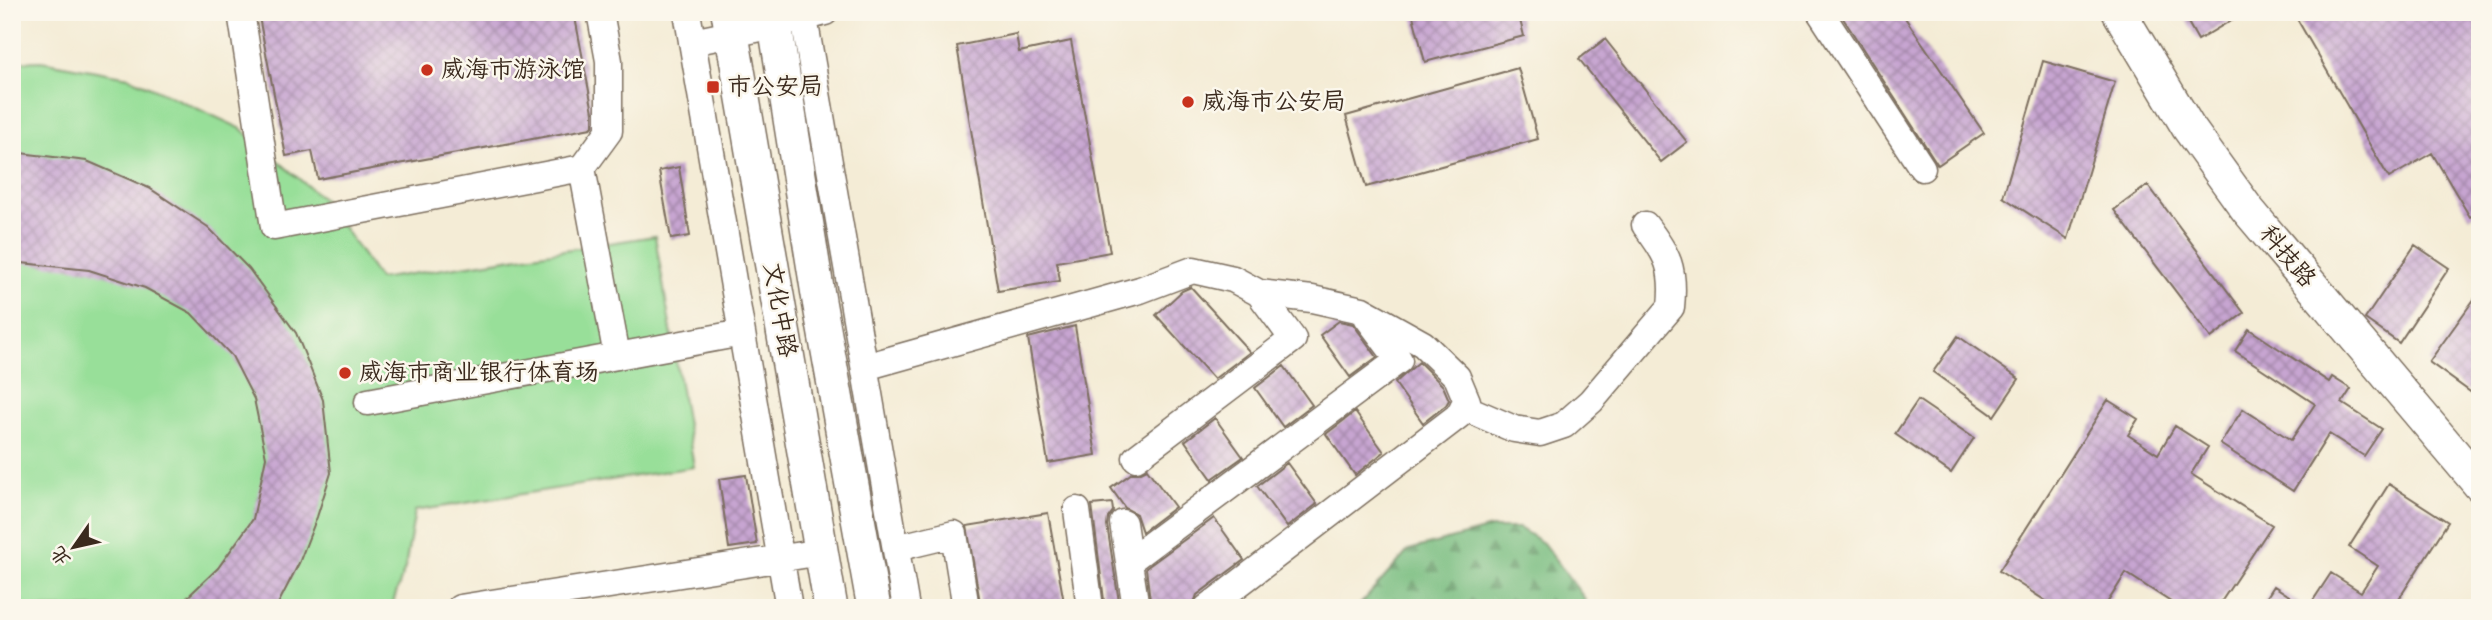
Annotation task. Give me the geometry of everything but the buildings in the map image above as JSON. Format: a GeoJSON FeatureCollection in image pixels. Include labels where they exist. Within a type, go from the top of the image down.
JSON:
{"type":"FeatureCollection","features":[{"type":"Feature","properties":{"kind":"main road","name":"科技路"},"geometry":{"type":"LineString","coordinates":[[2119,12],[2188,127],[2247,209],[2480,485]]}},
{"type":"Feature","properties":{"kind":"main road","name":"文化中路"},"geometry":{"type":"LineString","coordinates":[[796,16],[819,301],[874,608]]}},
{"type":"Feature","properties":{"kind":"main road","name":"文化中路"},"geometry":{"type":"LineString","coordinates":[[730,23],[831,608]]}},
{"type":"Feature","properties":{"kind":"street"},"geometry":{"type":"LineString","coordinates":[[241,12],[274,227],[582,168],[609,131],[609,61],[600,12]]}},
{"type":"Feature","properties":{"kind":"street"},"geometry":{"type":"LineString","coordinates":[[687,12],[789,608]]}},
{"type":"Feature","properties":{"kind":"street"},"geometry":{"type":"LineString","coordinates":[[1820,12],[1922,168]]}},
{"type":"Feature","properties":{"kind":"street"},"geometry":{"type":"LineString","coordinates":[[692,42],[730,23],[796,16],[865,367],[906,608]]}},
{"type":"Feature","properties":{"kind":"street"},"geometry":{"type":"LineString","coordinates":[[582,168],[617,356]]}},
{"type":"Feature","properties":{"kind":"street"},"geometry":{"type":"LineString","coordinates":[[1463,408],[1514,429],[1540,433],[1564,425],[1591,401],[1671,307],[1673,287],[1667,255],[1645,225]]}},
{"type":"Feature","properties":{"kind":"street"},"geometry":{"type":"LineString","coordinates":[[865,367],[1140,290],[1193,270],[1233,279],[1259,293],[1312,299],[1362,310],[1423,344],[1457,377],[1466,401],[1458,416],[1208,608]]}},
{"type":"Feature","properties":{"kind":"street"},"geometry":{"type":"LineString","coordinates":[[1136,458],[1293,339],[1259,293]]}},
{"type":"Feature","properties":{"kind":"street"},"geometry":{"type":"LineString","coordinates":[[1129,561],[1399,360],[1362,310]]}},
{"type":"Feature","properties":{"kind":"street"},"geometry":{"type":"LineString","coordinates":[[368,402],[742,333]]}},
{"type":"Feature","properties":{"kind":"street"},"geometry":{"type":"LineString","coordinates":[[1077,510],[1090,608]]}},
{"type":"Feature","properties":{"kind":"street"},"geometry":{"type":"LineString","coordinates":[[1123,523],[1136,608]]}},
{"type":"Feature","properties":{"kind":"street"},"geometry":{"type":"LineString","coordinates":[[896,548],[954,534],[966,608]]}},
{"type":"Feature","properties":{"kind":"street"},"geometry":{"type":"LineString","coordinates":[[460,608],[822,552]]}},
{"type":"Feature","properties":{"kind":"green space","name":"威海市商业银行体育场"},"geometry":{"type":"Polygon","coordinates":[[[41,61],[129,77],[240,128],[327,203],[379,279],[655,236],[694,467],[415,511],[405,568],[391,608],[12,608],[12,62],[41,61]]]}},
{"type":"Feature","properties":{"kind":"green space"},"geometry":{"type":"Polygon","coordinates":[[[1491,528],[1519,528],[1543,543],[1585,599],[1584,608],[1357,608],[1409,550],[1491,528]]]}},
{"type":"Feature","properties":{"kind":"place","name":"威海市游泳馆"},"geometry":{"type":"Point","coordinates":[427,70]}},
{"type":"Feature","properties":{"kind":"place","name":"市公安局"},"geometry":{"type":"Point","coordinates":[713,87]}},
{"type":"Feature","properties":{"kind":"place","name":"威海市公安局"},"geometry":{"type":"Point","coordinates":[1188,102]}},
{"type":"Feature","properties":{"kind":"place","name":"威海市商业银行体育场"},"geometry":{"type":"Point","coordinates":[345,373]}}]}
